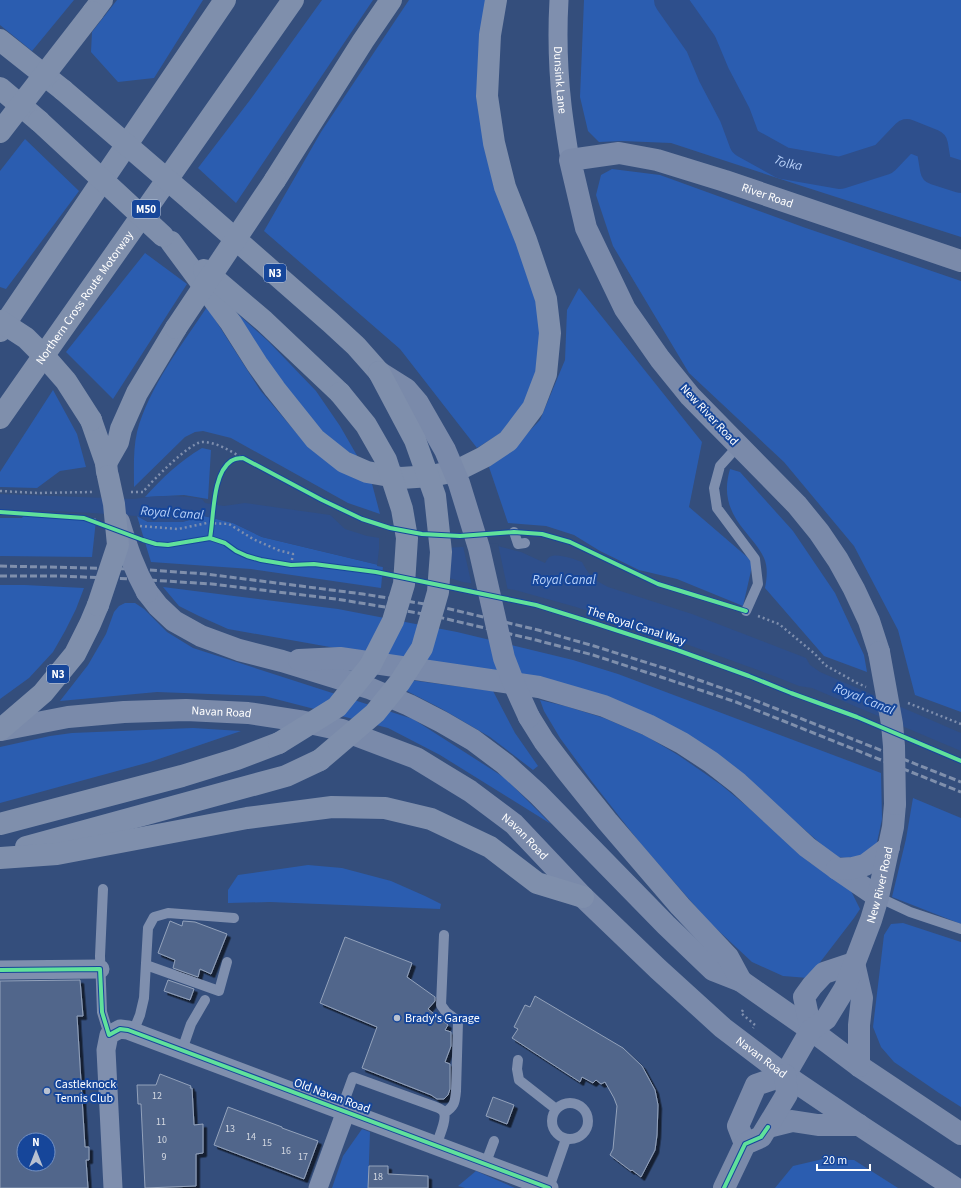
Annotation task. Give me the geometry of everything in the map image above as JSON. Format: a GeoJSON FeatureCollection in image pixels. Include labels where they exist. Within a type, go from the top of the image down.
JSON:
{"type":"FeatureCollection","features":[{"type":"Feature","properties":{"kind":"highway"},"geometry":{"type":"LineString","coordinates":[[0,332],[225,0]]}},
{"type":"Feature","properties":{"kind":"highway","name":"Northern Cross Route Motorway"},"geometry":{"type":"LineString","coordinates":[[0,418],[293,0]]}},
{"type":"Feature","properties":{"kind":"highway"},"geometry":{"type":"LineString","coordinates":[[108,496],[121,429],[137,393],[176,328],[275,180],[391,0]]}},
{"type":"Feature","properties":{"kind":"highway"},"geometry":{"type":"LineString","coordinates":[[167,239],[231,323],[275,390],[315,439],[344,462],[368,472],[401,478],[431,476],[456,471],[484,457],[508,440],[534,408],[546,374],[550,334],[546,299],[526,240],[505,188],[494,143],[487,96],[490,35],[496,0]]}},
{"type":"Feature","properties":{"kind":"highway"},"geometry":{"type":"LineString","coordinates":[[0,132],[98,6]]}},
{"type":"Feature","properties":{"kind":"highway","name":"N3"},"geometry":{"type":"LineString","coordinates":[[0,40],[63,90],[192,201],[356,346],[379,372]]}},
{"type":"Feature","properties":{"kind":"highway"},"geometry":{"type":"LineString","coordinates":[[0,88],[39,121],[167,239],[264,322],[340,393],[366,425],[386,460],[402,509],[407,538],[404,584],[393,621],[370,666],[337,707],[280,742],[236,759],[182,776],[0,824]]}},
{"type":"Feature","properties":{"kind":"highway","name":"N3"},"geometry":{"type":"LineString","coordinates":[[0,320],[26,338],[45,357],[66,381],[91,420],[118,545],[98,605],[75,654],[43,693],[0,730]]}},
{"type":"Feature","properties":{"kind":"highway"},"geometry":{"type":"LineString","coordinates":[[0,854],[286,776],[320,760],[375,714],[400,682],[422,648],[438,592],[441,552],[435,496],[415,440],[379,372]]}},
{"type":"Feature","properties":{"kind":"highway"},"geometry":{"type":"LineString","coordinates":[[0,858],[57,854],[247,818],[332,807],[385,808],[431,819],[490,847],[537,883],[583,897]]}},
{"type":"Feature","properties":{"kind":"main road","name":"River Road"},"geometry":{"type":"LineString","coordinates":[[570,160],[619,153],[657,160],[725,181],[961,262]]}},
{"type":"Feature","properties":{"kind":"main road","name":"New River Road"},"geometry":{"type":"LineString","coordinates":[[570,160],[586,228],[625,309],[660,359],[690,396],[797,505],[819,532],[838,560],[854,589],[869,620],[879,652],[892,724],[895,764],[895,804],[893,827],[878,897],[871,920],[845,988],[826,1019],[811,1030]]}},
{"type":"Feature","properties":{"kind":"main road"},"geometry":{"type":"LineString","coordinates":[[379,372],[406,389],[418,403],[445,450],[468,508],[479,548],[504,658],[529,717],[544,741],[607,821],[680,906],[728,956],[740,981]]}},
{"type":"Feature","properties":{"kind":"main road"},"geometry":{"type":"LineString","coordinates":[[108,496],[134,568],[147,592],[158,606],[174,620],[201,636],[239,650],[334,676],[382,694],[409,705],[473,740],[505,764],[538,794],[666,925],[713,970],[740,981],[811,1030],[859,1066],[961,1134]]}},
{"type":"Feature","properties":{"kind":"main road"},"geometry":{"type":"LineString","coordinates":[[282,661],[340,658],[539,687],[604,706],[648,725],[682,743],[711,762],[738,783],[807,847],[878,897]]}},
{"type":"Feature","properties":{"kind":"main road","name":"Navan Road"},"geometry":{"type":"LineString","coordinates":[[0,730],[68,717],[124,712],[186,710],[248,713],[300,721],[342,730],[416,758],[470,791],[514,824],[583,897],[658,969],[723,1028],[785,1075],[955,1188]]}},
{"type":"Feature","properties":{"kind":"main road"},"geometry":{"type":"LineString","coordinates":[[837,869],[853,868],[865,865],[889,847]]}},
{"type":"Feature","properties":{"kind":"main road"},"geometry":{"type":"LineString","coordinates":[[724,1188],[745,1144],[761,1137],[787,1094],[785,1075],[811,1030],[804,997],[824,973],[854,963],[862,998],[859,1025],[859,1066]]}},
{"type":"Feature","properties":{"kind":"main road"},"geometry":{"type":"LineString","coordinates":[[745,1144],[738,1126],[756,1085],[785,1075]]}},
{"type":"Feature","properties":{"kind":"main road"},"geometry":{"type":"LineString","coordinates":[[768,1127],[792,1121],[818,1124],[859,1125]]}},
{"type":"Feature","properties":{"kind":"street","name":"Dunsink Lane"},"geometry":{"type":"LineString","coordinates":[[559,0],[559,69],[562,105],[570,160]]}},
{"type":"Feature","properties":{"kind":"street"},"geometry":{"type":"LineString","coordinates":[[0,970],[100,969]]}},
{"type":"Feature","properties":{"kind":"street","name":"Old Navan Road"},"geometry":{"type":"LineString","coordinates":[[109,1035],[120,1029],[128,1030],[549,1188]]}},
{"type":"Feature","properties":{"kind":"street"},"geometry":{"type":"LineString","coordinates":[[109,1035],[106,1050],[113,1188]]}},
{"type":"Feature","properties":{"kind":"street"},"geometry":{"type":"LineString","coordinates":[[318,1188],[346,1111]]}},
{"type":"Feature","properties":{"kind":"lane"},"geometry":{"type":"LineString","coordinates":[[738,446],[720,466],[714,488],[717,508],[755,559],[758,584],[746,611]]}},
{"type":"Feature","properties":{"kind":"lane"},"geometry":{"type":"LineString","coordinates":[[514,532],[518,544],[525,543]]}},
{"type":"Feature","properties":{"kind":"lane"},"geometry":{"type":"LineString","coordinates":[[103,889],[100,969],[102,1012],[109,1035]]}},
{"type":"Feature","properties":{"kind":"lane"},"geometry":{"type":"LineString","coordinates":[[878,897],[910,912],[961,929]]}},
{"type":"Feature","properties":{"kind":"lane"},"geometry":{"type":"LineString","coordinates":[[133,1032],[142,1008],[148,928],[154,917],[168,913],[234,918]]}},
{"type":"Feature","properties":{"kind":"lane"},"geometry":{"type":"LineString","coordinates":[[444,935],[441,1005],[446,1012],[458,1021],[455,1103],[444,1113]]}},
{"type":"Feature","properties":{"kind":"lane"},"geometry":{"type":"LineString","coordinates":[[146,965],[219,990],[227,962]]}},
{"type":"Feature","properties":{"kind":"lane"},"geometry":{"type":"LineString","coordinates":[[182,1050],[191,1024],[205,1000]]}},
{"type":"Feature","properties":{"kind":"lane"},"geometry":{"type":"LineString","coordinates":[[518,1060],[517,1068],[520,1080],[556,1109]]}},
{"type":"Feature","properties":{"kind":"lane"},"geometry":{"type":"LineString","coordinates":[[346,1111],[345,1099],[353,1077],[436,1107],[441,1109],[445,1118],[436,1146]]}},
{"type":"Feature","properties":{"kind":"lane"},"geometry":{"type":"LineString","coordinates":[[566,1103],[572,1103],[583,1108],[588,1118],[588,1124],[582,1135],[572,1140],[560,1137],[552,1127],[551,1121],[556,1109],[566,1103]]}},
{"type":"Feature","properties":{"kind":"lane"},"geometry":{"type":"LineString","coordinates":[[549,1188],[566,1139]]}},
{"type":"Feature","properties":{"kind":"lane"},"geometry":{"type":"LineString","coordinates":[[485,1165],[494,1141]]}},
{"type":"Feature","properties":{"kind":"path"},"geometry":{"type":"LineString","coordinates":[[0,491],[108,496],[142,492],[191,446],[201,442],[216,445],[249,461]]}},
{"type":"Feature","properties":{"kind":"path"},"geometry":{"type":"LineString","coordinates":[[237,459],[243,458]]}},
{"type":"Feature","properties":{"kind":"path"},"geometry":{"type":"LineString","coordinates":[[77,518],[84,518],[108,496]]}},
{"type":"Feature","properties":{"kind":"path"},"geometry":{"type":"LineString","coordinates":[[0,512],[33,514]]}},
{"type":"Feature","properties":{"kind":"path"},"geometry":{"type":"LineString","coordinates":[[211,530],[213,516]]}},
{"type":"Feature","properties":{"kind":"path"},"geometry":{"type":"LineString","coordinates":[[140,526],[178,529],[206,523],[229,524],[253,539],[278,550],[293,554],[291,564]]}},
{"type":"Feature","properties":{"kind":"path"},"geometry":{"type":"LineString","coordinates":[[283,563],[298,564]]}},
{"type":"Feature","properties":{"kind":"path"},"geometry":{"type":"LineString","coordinates":[[746,611],[779,624],[815,654],[825,665],[857,683],[872,689]]}},
{"type":"Feature","properties":{"kind":"path"},"geometry":{"type":"LineString","coordinates":[[902,701],[961,724]]}},
{"type":"Feature","properties":{"kind":"shaded area"},"geometry":{"type":"Polygon","coordinates":[[[0,0],[74,0],[32,51],[0,25],[0,0]]]}},
{"type":"Feature","properties":{"kind":"shaded area"},"geometry":{"type":"Polygon","coordinates":[[[117,0],[203,0],[154,78],[118,82],[91,52],[92,32],[117,0]]]}},
{"type":"Feature","properties":{"kind":"shaded area"},"geometry":{"type":"Polygon","coordinates":[[[322,0],[373,0],[236,203],[198,168],[250,100],[322,0]]]}},
{"type":"Feature","properties":{"kind":"shaded area"},"geometry":{"type":"Polygon","coordinates":[[[409,0],[488,0],[481,37],[540,324],[540,363],[525,402],[504,431],[477,448],[400,349],[264,231],[321,132],[409,0]]]}},
{"type":"Feature","properties":{"kind":"shaded area"},"geometry":{"type":"Polygon","coordinates":[[[584,0],[961,0],[961,237],[671,143],[622,141],[599,142],[588,131],[580,97],[584,0]]]}},
{"type":"Feature","properties":{"kind":"shaded area"},"geometry":{"type":"Polygon","coordinates":[[[25,139],[79,191],[6,289],[0,287],[0,171],[25,139]]]}},
{"type":"Feature","properties":{"kind":"shaded area"},"geometry":{"type":"Polygon","coordinates":[[[612,169],[660,175],[803,227],[961,281],[961,712],[915,695],[898,630],[854,546],[784,462],[689,373],[613,246],[596,195],[601,175],[612,169]]]}},
{"type":"Feature","properties":{"kind":"shaded area"},"geometry":{"type":"Polygon","coordinates":[[[145,253],[187,284],[113,399],[66,352],[145,253]]]}},
{"type":"Feature","properties":{"kind":"shaded area"},"geometry":{"type":"Polygon","coordinates":[[[579,288],[702,442],[689,507],[753,562],[743,606],[677,579],[639,570],[600,551],[574,535],[546,526],[508,523],[489,467],[512,449],[540,420],[565,360],[567,310],[579,288]]]}},
{"type":"Feature","properties":{"kind":"shaded area"},"geometry":{"type":"Polygon","coordinates":[[[221,299],[268,341],[316,391],[340,426],[359,459],[325,436],[290,397],[221,299]]]}},
{"type":"Feature","properties":{"kind":"shaded area"},"geometry":{"type":"Polygon","coordinates":[[[207,307],[260,390],[305,443],[371,480],[380,514],[348,503],[231,438],[203,431],[195,432],[185,437],[134,487],[135,446],[142,415],[167,367],[207,307]]]}},
{"type":"Feature","properties":{"kind":"shaded area"},"geometry":{"type":"Polygon","coordinates":[[[53,390],[77,434],[86,467],[60,471],[37,488],[0,487],[0,472],[53,390]]]}},
{"type":"Feature","properties":{"kind":"shaded area"},"geometry":{"type":"Polygon","coordinates":[[[202,448],[211,450],[208,499],[184,495],[145,497],[172,470],[186,458],[202,448]]]}},
{"type":"Feature","properties":{"kind":"shaded area"},"geometry":{"type":"Polygon","coordinates":[[[730,469],[740,472],[793,531],[835,593],[864,655],[867,672],[824,656],[765,588],[767,573],[764,558],[739,523],[728,501],[727,486],[730,469]]]}},
{"type":"Feature","properties":{"kind":"shaded area"},"geometry":{"type":"Polygon","coordinates":[[[25,514],[96,520],[92,557],[0,556],[0,518],[22,518],[25,514]]]}},
{"type":"Feature","properties":{"kind":"shaded area"},"geometry":{"type":"Polygon","coordinates":[[[137,516],[148,522],[182,522],[204,516],[233,523],[262,537],[383,566],[381,588],[251,569],[151,562],[137,516]]]}},
{"type":"Feature","properties":{"kind":"shaded area"},"geometry":{"type":"Polygon","coordinates":[[[0,585],[84,588],[76,609],[53,652],[29,678],[0,699],[0,585]]]}},
{"type":"Feature","properties":{"kind":"shaded area"},"geometry":{"type":"Polygon","coordinates":[[[163,587],[338,609],[457,632],[573,660],[618,674],[881,773],[882,819],[876,847],[857,856],[848,858],[836,857],[729,764],[681,733],[358,652],[228,629],[179,606],[163,587]]]}},
{"type":"Feature","properties":{"kind":"shaded area"},"geometry":{"type":"Polygon","coordinates":[[[125,603],[135,603],[144,609],[167,632],[193,648],[413,719],[505,778],[551,824],[440,755],[388,728],[264,696],[157,692],[60,701],[88,665],[106,634],[114,612],[119,606],[125,603]]]}},
{"type":"Feature","properties":{"kind":"shaded area"},"geometry":{"type":"Polygon","coordinates":[[[410,680],[493,691],[515,733],[538,766],[533,770],[490,737],[442,709],[403,689],[410,680]]]}},
{"type":"Feature","properties":{"kind":"shaded area"},"geometry":{"type":"Polygon","coordinates":[[[540,700],[604,718],[646,736],[678,755],[720,784],[809,862],[850,889],[860,909],[808,978],[783,976],[752,962],[709,922],[640,843],[593,783],[560,738],[544,711],[540,700]]]}},
{"type":"Feature","properties":{"kind":"shaded area"},"geometry":{"type":"Polygon","coordinates":[[[193,728],[241,731],[150,762],[0,803],[0,747],[50,736],[72,733],[193,728]]]}},
{"type":"Feature","properties":{"kind":"shaded area"},"geometry":{"type":"Polygon","coordinates":[[[913,798],[961,818],[961,924],[892,897],[906,839],[913,798]]]}},
{"type":"Feature","properties":{"kind":"shaded area"},"geometry":{"type":"Polygon","coordinates":[[[308,865],[342,868],[391,881],[441,904],[440,909],[270,902],[228,903],[228,890],[238,875],[308,865]]]}},
{"type":"Feature","properties":{"kind":"shaded area"},"geometry":{"type":"Polygon","coordinates":[[[903,923],[961,942],[961,1107],[894,1062],[881,1047],[873,1027],[884,935],[891,924],[903,923]]]}},
{"type":"Feature","properties":{"kind":"shaded area"},"geometry":{"type":"Polygon","coordinates":[[[362,1129],[370,1132],[368,1188],[332,1188],[343,1156],[362,1129]]]}},
{"type":"Feature","properties":{"kind":"shaded area"},"geometry":{"type":"Polygon","coordinates":[[[823,1159],[854,1160],[898,1188],[775,1188],[793,1166],[823,1159]]]}},
{"type":"Feature","properties":{"kind":"shaded area"},"geometry":{"type":"Polygon","coordinates":[[[476,1171],[515,1188],[465,1188],[458,1186],[476,1171]]]}},
{"type":"Feature","properties":{"kind":"water","name":"Royal Canal"},"geometry":{"type":"Polygon","coordinates":[[[0,494],[134,499],[177,496],[202,499],[205,503],[224,506],[245,503],[330,515],[345,529],[367,536],[444,548],[494,545],[521,552],[545,563],[552,556],[567,557],[582,562],[592,577],[608,587],[692,614],[806,658],[810,665],[820,672],[961,733],[961,751],[812,688],[799,686],[650,631],[576,607],[515,590],[463,582],[442,576],[383,566],[262,537],[233,523],[204,516],[182,522],[148,522],[137,516],[34,510],[25,514],[0,512],[0,494]]]}},
{"type":"Feature","properties":{"kind":"pier"},"geometry":{"type":"Polygon","coordinates":[[[379,536],[444,546],[442,578],[377,566],[379,536]]]}},
{"type":"Feature","properties":{"kind":"pier"},"geometry":{"type":"Polygon","coordinates":[[[494,543],[498,544],[508,591],[472,586],[463,546],[494,543]]]}},
{"type":"Feature","properties":{"kind":"building"},"geometry":{"type":"Polygon","coordinates":[[[170,921],[182,926],[183,921],[195,922],[227,934],[211,974],[200,969],[198,977],[173,968],[175,960],[158,953],[170,921]]]}},
{"type":"Feature","properties":{"kind":"building","name":"Brady's Garage"},"geometry":{"type":"Polygon","coordinates":[[[345,937],[412,963],[407,977],[435,997],[435,1001],[428,1009],[448,1025],[445,1030],[451,1032],[451,1046],[445,1062],[450,1064],[450,1089],[448,1095],[444,1099],[437,1099],[431,1095],[362,1068],[377,1027],[320,1003],[345,937]]]}},
{"type":"Feature","properties":{"kind":"building","name":"Castleknock Tennis Club"},"geometry":{"type":"Polygon","coordinates":[[[80,980],[83,1016],[77,1016],[85,1147],[89,1147],[89,1160],[86,1160],[88,1188],[0,1188],[0,981],[80,980]]]}},
{"type":"Feature","properties":{"kind":"building"},"geometry":{"type":"Polygon","coordinates":[[[168,980],[194,989],[190,1000],[164,991],[168,980]]]}},
{"type":"Feature","properties":{"kind":"building"},"geometry":{"type":"Polygon","coordinates":[[[535,996],[623,1048],[642,1066],[655,1090],[658,1105],[655,1150],[641,1177],[610,1155],[613,1149],[617,1106],[605,1082],[601,1084],[596,1080],[593,1083],[582,1077],[580,1082],[512,1038],[518,1029],[514,1027],[525,1005],[530,1007],[535,996]]]}},
{"type":"Feature","properties":{"kind":"building"},"geometry":{"type":"Polygon","coordinates":[[[160,1074],[191,1086],[190,1088],[192,1088],[194,1125],[203,1124],[203,1153],[196,1154],[196,1186],[145,1188],[141,1104],[138,1104],[137,1085],[156,1085],[160,1074]]]}},
{"type":"Feature","properties":{"kind":"building"},"geometry":{"type":"Polygon","coordinates":[[[493,1097],[514,1105],[507,1124],[486,1116],[493,1097]]]}},
{"type":"Feature","properties":{"kind":"building"},"geometry":{"type":"Polygon","coordinates":[[[228,1107],[318,1141],[304,1179],[214,1145],[228,1107]]]}},
{"type":"Feature","properties":{"kind":"building"},"geometry":{"type":"Polygon","coordinates":[[[369,1166],[388,1166],[388,1174],[428,1176],[428,1188],[368,1188],[369,1166]]]}},
{"type":"Feature","properties":{"kind":"waterway","name":"Tolka"},"geometry":{"type":"LineString","coordinates":[[670,0],[701,44],[714,75],[735,115],[745,142],[783,163],[840,173],[884,159],[907,135],[932,145],[936,169],[961,177]]}},
{"type":"Feature","properties":{"kind":"railway"},"geometry":{"type":"LineString","coordinates":[[0,566],[134,569],[206,574],[363,594],[437,606],[538,630],[667,669],[739,694],[961,782]]}},
{"type":"Feature","properties":{"kind":"railway"},"geometry":{"type":"LineString","coordinates":[[0,576],[58,576],[212,584],[336,599],[434,616],[593,655],[736,702],[961,792]]}},
{"type":"Feature","properties":{"kind":"cycle path"},"geometry":{"type":"LineString","coordinates":[[210,538],[215,496],[220,476],[225,467],[231,461],[243,458],[322,500],[362,519],[390,528],[422,534],[460,536],[514,532],[542,534],[570,542],[658,584],[746,611]]}},
{"type":"Feature","properties":{"kind":"cycle path","name":"The Royal Canal Way"},"geometry":{"type":"LineString","coordinates":[[0,512],[84,518],[156,544],[168,545],[210,538],[225,543],[236,551],[247,556],[261,560],[291,565],[314,564],[376,572],[536,605],[677,650],[749,676],[857,717],[961,761]]}},
{"type":"Feature","properties":{"kind":"cycle path"},"geometry":{"type":"LineString","coordinates":[[0,970],[100,969],[102,1012],[109,1035],[120,1029],[128,1030],[549,1188]]}},
{"type":"Feature","properties":{"kind":"cycle path"},"geometry":{"type":"LineString","coordinates":[[724,1188],[745,1144],[761,1137],[768,1127]]}},
{"type":"Feature","properties":{"kind":"place","name":"Brady's Garage"},"geometry":{"type":"Point","coordinates":[397,1018]}},
{"type":"Feature","properties":{"kind":"place","name":"Castleknock Tennis Club"},"geometry":{"type":"Point","coordinates":[47,1091]}}]}
